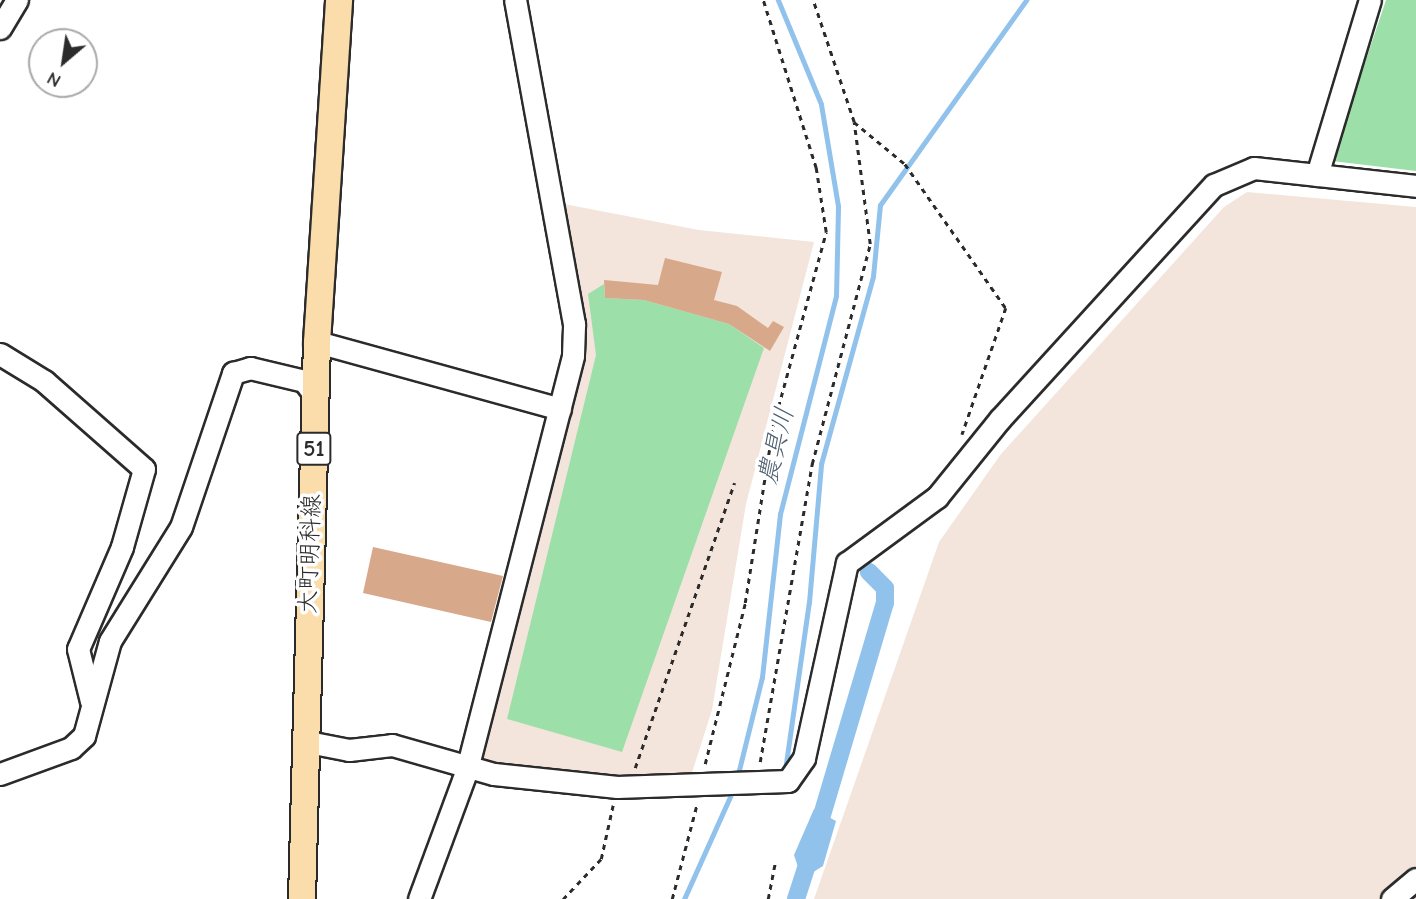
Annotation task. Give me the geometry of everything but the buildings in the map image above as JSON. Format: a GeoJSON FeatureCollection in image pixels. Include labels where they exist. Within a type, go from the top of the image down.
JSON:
{"type":"FeatureCollection","features":[{"type":"Feature","properties":{"kind":"main road","name":"大町明科線"},"geometry":{"type":"LineString","coordinates":[[302,899],[303,741],[317,342],[339,0]]}},
{"type":"Feature","properties":{"kind":"street"},"geometry":{"type":"LineString","coordinates":[[0,28],[17,0]]}},
{"type":"Feature","properties":{"kind":"street"},"geometry":{"type":"LineString","coordinates":[[419,899],[467,769],[560,409],[574,324],[515,0]]}},
{"type":"Feature","properties":{"kind":"street"},"geometry":{"type":"LineString","coordinates":[[1317,175],[1370,0]]}},
{"type":"Feature","properties":{"kind":"street"},"geometry":{"type":"LineString","coordinates":[[303,741],[349,750],[392,745],[467,769],[617,787],[789,781],[798,773],[846,563],[917,514],[958,473],[1214,185],[1254,168],[1416,186]]}},
{"type":"Feature","properties":{"kind":"street"},"geometry":{"type":"LineString","coordinates":[[317,342],[560,409]]}},
{"type":"Feature","properties":{"kind":"street"},"geometry":{"type":"LineString","coordinates":[[0,354],[29,370],[144,469],[122,547],[78,649],[94,709]]}},
{"type":"Feature","properties":{"kind":"street"},"geometry":{"type":"LineString","coordinates":[[0,775],[71,748],[94,709],[110,641],[181,527],[227,380],[250,368],[304,381],[316,397]]}},
{"type":"Feature","properties":{"kind":"street"},"geometry":{"type":"LineString","coordinates":[[1392,899],[1416,879]]}},
{"type":"Feature","properties":{"kind":"path"},"geometry":{"type":"LineString","coordinates":[[672,899],[696,816],[745,603],[773,426],[826,233],[816,168],[764,0]]}},
{"type":"Feature","properties":{"kind":"path"},"geometry":{"type":"LineString","coordinates":[[753,782],[812,464],[866,275],[871,218],[854,122],[813,0]]}},
{"type":"Feature","properties":{"kind":"path"},"geometry":{"type":"LineString","coordinates":[[854,122],[905,164],[1006,308],[970,402],[958,473]]}},
{"type":"Feature","properties":{"kind":"path"},"geometry":{"type":"LineString","coordinates":[[563,899],[601,859],[617,787],[649,743],[734,483]]}},
{"type":"Feature","properties":{"kind":"path"},"geometry":{"type":"LineString","coordinates":[[768,899],[775,862]]}},
{"type":"Feature","properties":{"kind":"shaded area"},"geometry":{"type":"Polygon","coordinates":[[[1247,192],[1416,207],[1416,899],[814,899],[939,542],[1001,454],[1224,207],[1247,192]]]}},
{"type":"Feature","properties":{"kind":"shaded area"},"geometry":{"type":"Polygon","coordinates":[[[559,203],[699,230],[814,242],[746,504],[712,710],[690,779],[637,782],[489,766],[477,748],[575,376],[559,203]]]}},
{"type":"Feature","properties":{"kind":"green space"},"geometry":{"type":"Polygon","coordinates":[[[1386,0],[1416,0],[1416,171],[1332,161],[1386,0]]]}},
{"type":"Feature","properties":{"kind":"green space"},"geometry":{"type":"Polygon","coordinates":[[[604,284],[605,298],[644,300],[729,324],[764,348],[622,752],[507,719],[596,355],[588,294],[604,284]]]}},
{"type":"Feature","properties":{"kind":"water"},"geometry":{"type":"Polygon","coordinates":[[[814,809],[836,821],[823,866],[802,879],[794,855],[814,809]]]}},
{"type":"Feature","properties":{"kind":"waterway","name":"農具川"},"geometry":{"type":"LineString","coordinates":[[737,778],[762,677],[780,514],[836,296],[838,206],[821,104],[778,0]]}},
{"type":"Feature","properties":{"kind":"waterway"},"geometry":{"type":"LineString","coordinates":[[785,770],[809,602],[821,464],[873,276],[880,205],[1026,0]]}},
{"type":"Feature","properties":{"kind":"waterway"},"geometry":{"type":"LineString","coordinates":[[817,832],[885,603],[885,588],[869,572]]}},
{"type":"Feature","properties":{"kind":"waterway","name":"農具川"},"geometry":{"type":"LineString","coordinates":[[684,899],[734,788]]}},
{"type":"Feature","properties":{"kind":"waterway"},"geometry":{"type":"LineString","coordinates":[[796,899],[809,859]]}}]}
